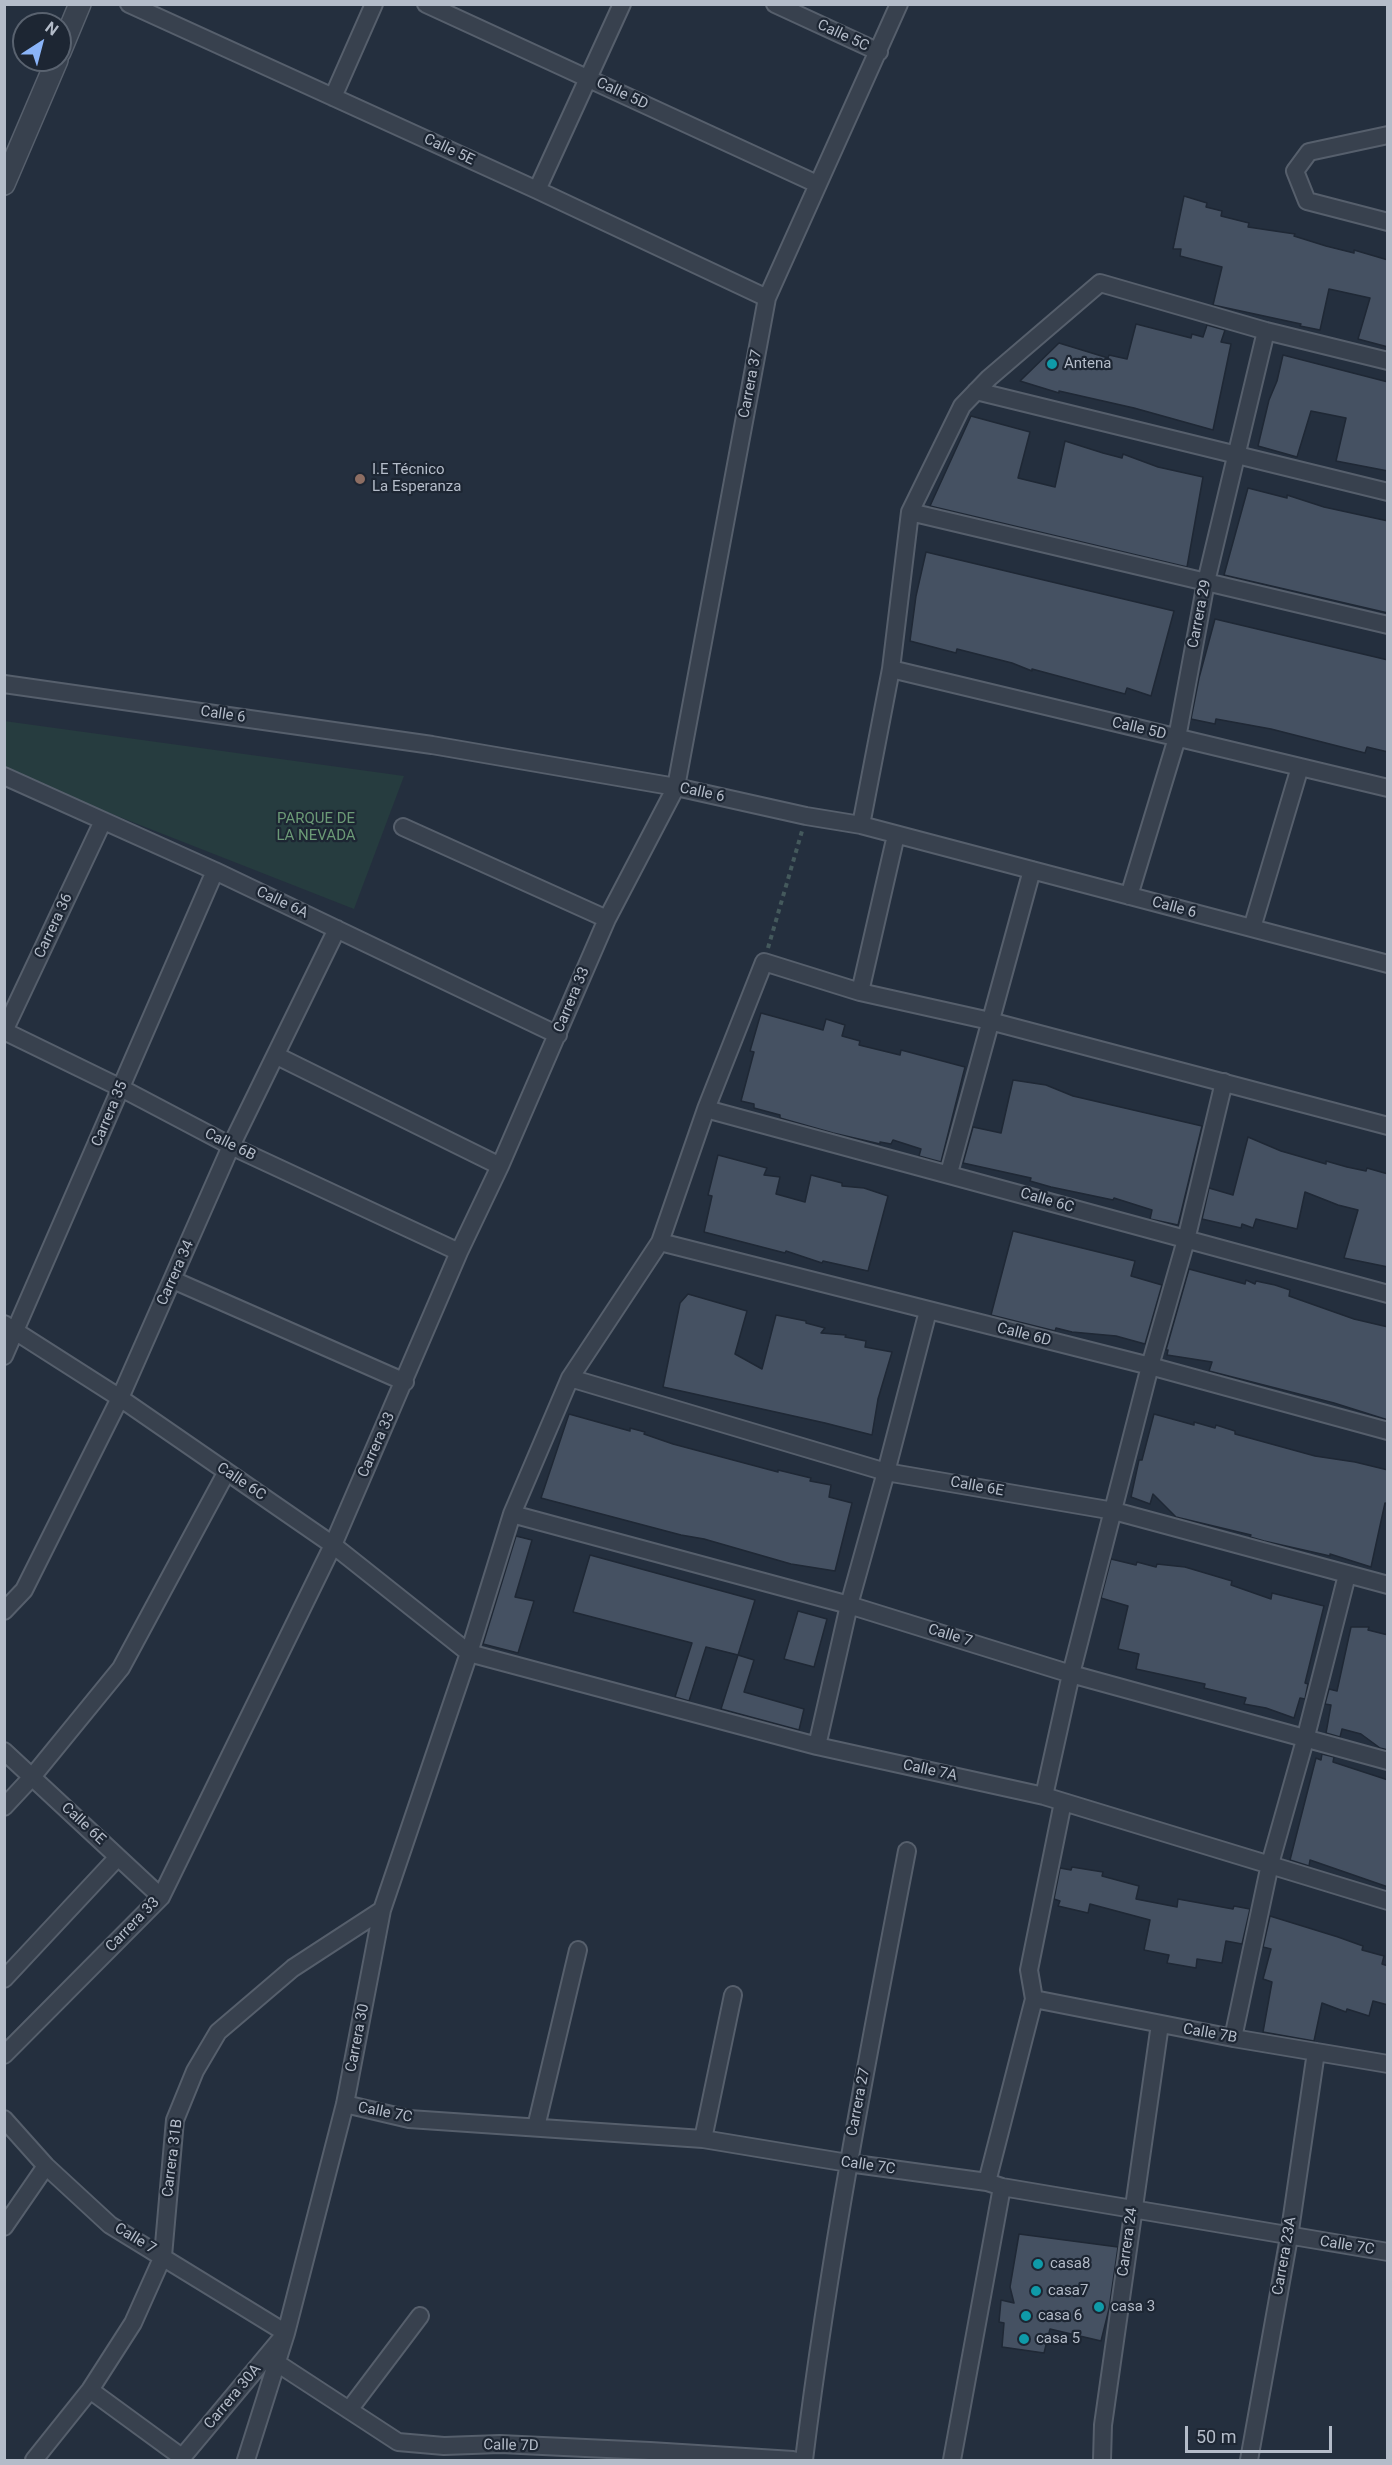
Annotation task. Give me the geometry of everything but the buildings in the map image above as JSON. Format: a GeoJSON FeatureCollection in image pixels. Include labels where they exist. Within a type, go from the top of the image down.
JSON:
{"type":"FeatureCollection","features":[{"type":"Feature","properties":{"kind":"street"},"geometry":{"type":"LineString","coordinates":[[72,23],[80,4]]}},
{"type":"Feature","properties":{"kind":"street","name":"Calle 5E"},"geometry":{"type":"LineString","coordinates":[[129,4],[537,190],[767,298]]}},
{"type":"Feature","properties":{"kind":"street"},"geometry":{"type":"LineString","coordinates":[[333,97],[374,4]]}},
{"type":"Feature","properties":{"kind":"street","name":"Calle 5D"},"geometry":{"type":"LineString","coordinates":[[426,4],[818,184]]}},
{"type":"Feature","properties":{"kind":"street"},"geometry":{"type":"LineString","coordinates":[[537,190],[622,4]]}},
{"type":"Feature","properties":{"kind":"street","name":"Calle 5C"},"geometry":{"type":"LineString","coordinates":[[775,4],[879,52]]}},
{"type":"Feature","properties":{"kind":"street","name":"Carrera 37"},"geometry":{"type":"LineString","coordinates":[[676,787],[767,298],[900,4]]}},
{"type":"Feature","properties":{"kind":"street"},"geometry":{"type":"LineString","coordinates":[[4,184],[52,72]]}},
{"type":"Feature","properties":{"kind":"street"},"geometry":{"type":"LineString","coordinates":[[1388,135],[1309,152],[1296,171],[1307,201],[1388,222]]}},
{"type":"Feature","properties":{"kind":"street"},"geometry":{"type":"LineString","coordinates":[[861,825],[891,669],[910,512],[962,406],[976,391],[1100,283],[1266,331],[1388,361]]}},
{"type":"Feature","properties":{"kind":"street","name":"Carrera 29"},"geometry":{"type":"LineString","coordinates":[[1129,896],[1177,738],[1206,582],[1266,331]]}},
{"type":"Feature","properties":{"kind":"street"},"geometry":{"type":"LineString","coordinates":[[976,391],[1388,492]]}},
{"type":"Feature","properties":{"kind":"street"},"geometry":{"type":"LineString","coordinates":[[910,512],[1388,625]]}},
{"type":"Feature","properties":{"kind":"street","name":"Calle 5D"},"geometry":{"type":"LineString","coordinates":[[891,669],[1388,788]]}},
{"type":"Feature","properties":{"kind":"street","name":"Calle 6"},"geometry":{"type":"LineString","coordinates":[[4,684],[432,745],[676,787],[806,816],[861,825],[1388,964]]}},
{"type":"Feature","properties":{"kind":"street"},"geometry":{"type":"LineString","coordinates":[[1252,928],[1300,767]]}},
{"type":"Feature","properties":{"kind":"street","name":"Calle 6A"},"geometry":{"type":"LineString","coordinates":[[4,776],[214,871],[558,1035]]}},
{"type":"Feature","properties":{"kind":"street","name":"Carrera 33"},"geometry":{"type":"LineString","coordinates":[[4,2055],[161,1898],[333,1545],[459,1252],[500,1166],[607,919],[676,787]]}},
{"type":"Feature","properties":{"kind":"street","name":"Carrera 36"},"geometry":{"type":"LineString","coordinates":[[5,1031],[103,821]]}},
{"type":"Feature","properties":{"kind":"street"},"geometry":{"type":"LineString","coordinates":[[403,827],[607,919]]}},
{"type":"Feature","properties":{"kind":"street"},"geometry":{"type":"LineString","coordinates":[[860,992],[896,835]]}},
{"type":"Feature","properties":{"kind":"street"},"geometry":{"type":"LineString","coordinates":[[949,1173],[1032,870]]}},
{"type":"Feature","properties":{"kind":"street","name":"Carrera 35"},"geometry":{"type":"LineString","coordinates":[[4,1356],[11,1328],[121,1088],[214,871]]}},
{"type":"Feature","properties":{"kind":"street","name":"Carrera 34"},"geometry":{"type":"LineString","coordinates":[[4,1611],[24,1590],[120,1398],[231,1146],[277,1056],[337,929]]}},
{"type":"Feature","properties":{"kind":"street"},"geometry":{"type":"LineString","coordinates":[[764,962],[860,992],[990,1021],[1388,1126]]}},
{"type":"Feature","properties":{"kind":"street","name":"Carrera 30"},"geometry":{"type":"LineString","coordinates":[[246,2460],[286,2332],[345,2104],[382,1910],[469,1653],[512,1514],[570,1378],[660,1242],[706,1109],[764,962]]}},
{"type":"Feature","properties":{"kind":"street","name":"Calle 6B"},"geometry":{"type":"LineString","coordinates":[[5,1031],[121,1088],[231,1146],[459,1252]]}},
{"type":"Feature","properties":{"kind":"street"},"geometry":{"type":"LineString","coordinates":[[277,1056],[500,1166]]}},
{"type":"Feature","properties":{"kind":"street"},"geometry":{"type":"LineString","coordinates":[[1044,1796],[1071,1674],[1150,1366],[1186,1240],[1224,1082]]}},
{"type":"Feature","properties":{"kind":"street","name":"Calle 6C"},"geometry":{"type":"LineString","coordinates":[[706,1109],[949,1173],[1388,1294]]}},
{"type":"Feature","properties":{"kind":"street","name":"Calle 6D"},"geometry":{"type":"LineString","coordinates":[[660,1242],[1150,1366],[1388,1431]]}},
{"type":"Feature","properties":{"kind":"street"},"geometry":{"type":"LineString","coordinates":[[173,1281],[405,1382]]}},
{"type":"Feature","properties":{"kind":"street"},"geometry":{"type":"LineString","coordinates":[[817,1746],[849,1605],[928,1311]]}},
{"type":"Feature","properties":{"kind":"street","name":"Calle 6C"},"geometry":{"type":"LineString","coordinates":[[11,1328],[120,1398],[333,1545],[469,1653]]}},
{"type":"Feature","properties":{"kind":"street","name":"Calle 6E"},"geometry":{"type":"LineString","coordinates":[[570,1378],[886,1472],[1114,1511],[1388,1585]]}},
{"type":"Feature","properties":{"kind":"street"},"geometry":{"type":"LineString","coordinates":[[4,1807],[32,1777],[122,1668],[226,1473]]}},
{"type":"Feature","properties":{"kind":"street","name":"Calle 7"},"geometry":{"type":"LineString","coordinates":[[512,1514],[849,1605],[1071,1674],[1388,1761]]}},
{"type":"Feature","properties":{"kind":"street"},"geometry":{"type":"LineString","coordinates":[[1233,2038],[1270,1864],[1305,1740],[1347,1575]]}},
{"type":"Feature","properties":{"kind":"street","name":"Calle 7A"},"geometry":{"type":"LineString","coordinates":[[469,1653],[817,1746],[1044,1796],[1388,1901]]}},
{"type":"Feature","properties":{"kind":"street","name":"Calle 6E"},"geometry":{"type":"LineString","coordinates":[[4,1751],[161,1898]]}},
{"type":"Feature","properties":{"kind":"street"},"geometry":{"type":"LineString","coordinates":[[952,2460],[995,2185],[1034,1999],[1029,1970],[1063,1802]]}},
{"type":"Feature","properties":{"kind":"street","name":"Carrera 27"},"geometry":{"type":"LineString","coordinates":[[804,2460],[815,2368],[848,2163],[907,1851]]}},
{"type":"Feature","properties":{"kind":"street"},"geometry":{"type":"LineString","coordinates":[[4,1979],[118,1857]]}},
{"type":"Feature","properties":{"kind":"street","name":"Carrera 31B"},"geometry":{"type":"LineString","coordinates":[[34,2460],[90,2390],[133,2323],[163,2256],[175,2120],[195,2071],[218,2032],[293,1968],[382,1910]]}},
{"type":"Feature","properties":{"kind":"street"},"geometry":{"type":"LineString","coordinates":[[536,2127],[578,1950]]}},
{"type":"Feature","properties":{"kind":"street"},"geometry":{"type":"LineString","coordinates":[[703,2139],[732,1995]]}},
{"type":"Feature","properties":{"kind":"street","name":"Calle 7B"},"geometry":{"type":"LineString","coordinates":[[1034,1999],[1233,2038],[1388,2064]]}},
{"type":"Feature","properties":{"kind":"street","name":"Carrera 24"},"geometry":{"type":"LineString","coordinates":[[1102,2460],[1103,2425],[1132,2208],[1160,2024]]}},
{"type":"Feature","properties":{"kind":"street","name":"Carrera 23A"},"geometry":{"type":"LineString","coordinates":[[1249,2460],[1289,2237],[1316,2052]]}},
{"type":"Feature","properties":{"kind":"street","name":"Calle 7C"},"geometry":{"type":"LineString","coordinates":[[345,2104],[409,2119],[703,2139],[995,2185],[1289,2237],[1388,2252]]}},
{"type":"Feature","properties":{"kind":"street","name":"Calle 7"},"geometry":{"type":"LineString","coordinates":[[4,2119],[46,2166],[110,2225],[286,2332]]}},
{"type":"Feature","properties":{"kind":"street"},"geometry":{"type":"LineString","coordinates":[[4,2227],[46,2166]]}},
{"type":"Feature","properties":{"kind":"street"},"geometry":{"type":"LineString","coordinates":[[349,2410],[420,2316]]}},
{"type":"Feature","properties":{"kind":"street","name":"Carrera 30A"},"geometry":{"type":"LineString","coordinates":[[181,2459],[286,2332]]}},
{"type":"Feature","properties":{"kind":"street"},"geometry":{"type":"LineString","coordinates":[[277,2363],[398,2442],[444,2453]]}},
{"type":"Feature","properties":{"kind":"street"},"geometry":{"type":"LineString","coordinates":[[90,2390],[181,2459]]}},
{"type":"Feature","properties":{"kind":"street","name":"Calle 7D"},"geometry":{"type":"LineString","coordinates":[[444,2453],[500,2444],[650,2456],[793,2460]]}},
{"type":"Feature","properties":{"kind":"path"},"geometry":{"type":"LineString","coordinates":[[764,962],[806,816]]}},
{"type":"Feature","properties":{"kind":"green space","name":"PARQUE DE LA NEVADA"},"geometry":{"type":"Polygon","coordinates":[[[4,721],[404,776],[354,909],[5,772],[4,721]]]}},
{"type":"Feature","properties":{"kind":"place","name":"Antena"},"geometry":{"type":"Point","coordinates":[1052,364]}},
{"type":"Feature","properties":{"kind":"place","name":"I.E Técnico La Esperanza"},"geometry":{"type":"Point","coordinates":[360,479]}},
{"type":"Feature","properties":{"kind":"place","name":"casa8"},"geometry":{"type":"Point","coordinates":[1038,2264]}},
{"type":"Feature","properties":{"kind":"place","name":"casa7"},"geometry":{"type":"Point","coordinates":[1036,2291]}},
{"type":"Feature","properties":{"kind":"place","name":"casa 3"},"geometry":{"type":"Point","coordinates":[1099,2307]}},
{"type":"Feature","properties":{"kind":"place","name":"casa 6"},"geometry":{"type":"Point","coordinates":[1026,2316]}},
{"type":"Feature","properties":{"kind":"place","name":"casa 5"},"geometry":{"type":"Point","coordinates":[1024,2339]}}]}
